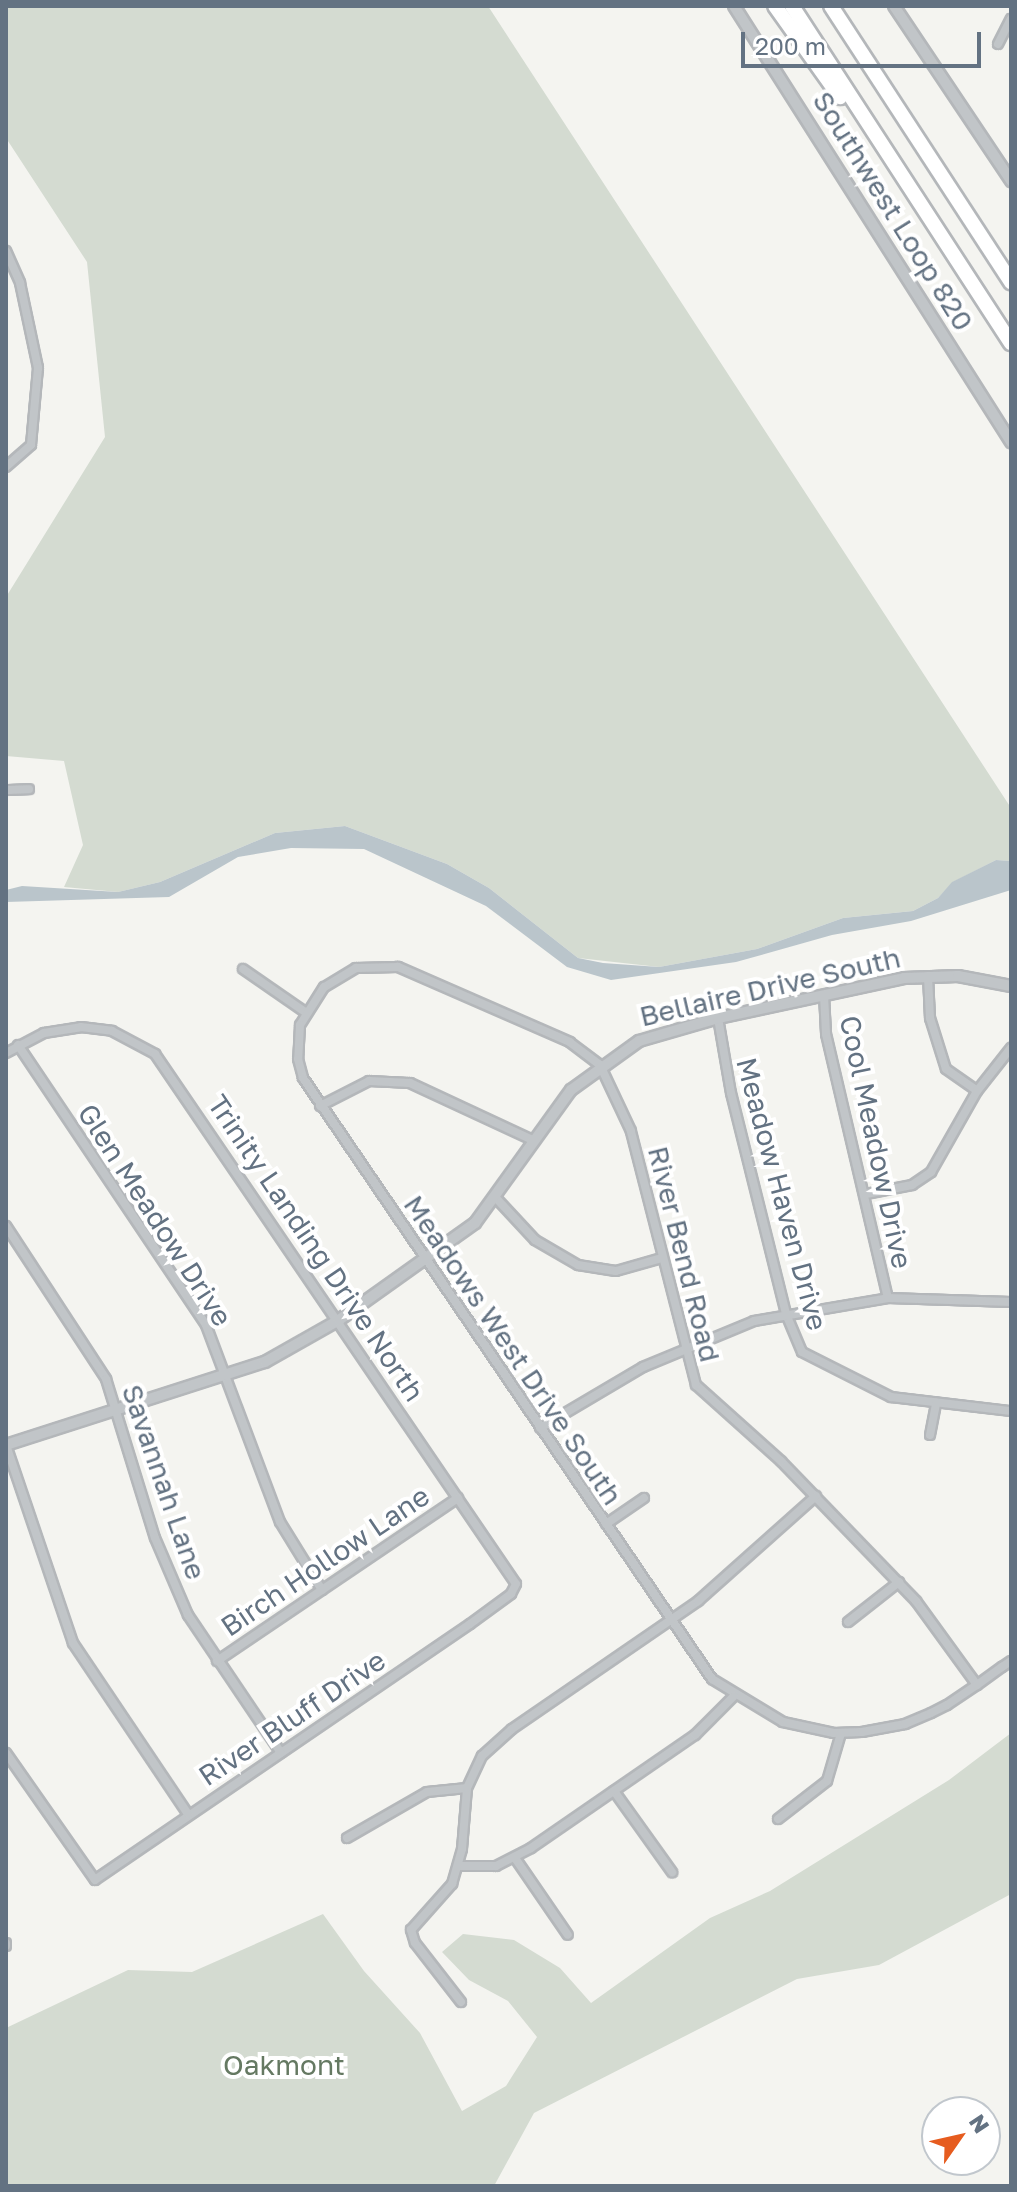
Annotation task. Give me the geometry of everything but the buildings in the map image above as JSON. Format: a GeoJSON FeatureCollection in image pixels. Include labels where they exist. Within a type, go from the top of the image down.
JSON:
{"type":"FeatureCollection","features":[{"type":"Feature","properties":{"kind":"highway"},"geometry":{"type":"LineString","coordinates":[[775,6],[911,205],[927,213]]}},
{"type":"Feature","properties":{"kind":"highway"},"geometry":{"type":"LineString","coordinates":[[792,6],[1011,343]]}},
{"type":"Feature","properties":{"kind":"highway"},"geometry":{"type":"LineString","coordinates":[[831,6],[1011,282]]}},
{"type":"Feature","properties":{"kind":"street","name":"Southwest Loop 820"},"geometry":{"type":"LineString","coordinates":[[734,6],[1011,442]]}},
{"type":"Feature","properties":{"kind":"street"},"geometry":{"type":"LineString","coordinates":[[894,6],[1011,181]]}},
{"type":"Feature","properties":{"kind":"street"},"geometry":{"type":"LineString","coordinates":[[998,44],[1011,19]]}},
{"type":"Feature","properties":{"kind":"street"},"geometry":{"type":"LineString","coordinates":[[6,251],[20,283],[38,368],[31,445],[7,467]]}},
{"type":"Feature","properties":{"kind":"street"},"geometry":{"type":"LineString","coordinates":[[6,790],[29,789]]}},
{"type":"Feature","properties":{"kind":"street","name":"River Bend Road"},"geometry":{"type":"LineString","coordinates":[[305,1012],[338,976],[370,965],[398,967],[570,1042],[600,1065],[631,1131],[684,1349],[702,1393],[816,1496],[899,1582],[977,1685]]}},
{"type":"Feature","properties":{"kind":"street"},"geometry":{"type":"LineString","coordinates":[[243,969],[305,1012]]}},
{"type":"Feature","properties":{"kind":"street"},"geometry":{"type":"LineString","coordinates":[[928,976],[930,1018],[942,1059],[950,1075],[977,1091]]}},
{"type":"Feature","properties":{"kind":"street","name":"Bellaire Drive South"},"geometry":{"type":"LineString","coordinates":[[6,1445],[227,1377],[298,1346],[339,1320],[427,1261],[475,1223],[571,1090],[600,1065],[639,1041],[718,1018],[928,976],[1011,986]]}},
{"type":"Feature","properties":{"kind":"street","name":"Cool Meadow Drive"},"geometry":{"type":"LineString","coordinates":[[824,995],[826,1034],[888,1298]]}},
{"type":"Feature","properties":{"kind":"street","name":"Meadows West Drive South"},"geometry":{"type":"LineString","coordinates":[[305,1012],[297,1044],[299,1068],[320,1106],[712,1679],[734,1696],[783,1722],[841,1733],[905,1724],[977,1685],[1011,1661]]}},
{"type":"Feature","properties":{"kind":"street","name":"Meadow Haven Drive"},"geometry":{"type":"LineString","coordinates":[[718,1018],[731,1093],[786,1314],[797,1344],[809,1357],[891,1397],[1011,1411]]}},
{"type":"Feature","properties":{"kind":"street","name":"Trinity Landing Drive North"},"geometry":{"type":"LineString","coordinates":[[6,1053],[44,1033],[81,1027],[112,1031],[145,1045],[173,1076],[515,1580],[514,1591]]}},
{"type":"Feature","properties":{"kind":"street","name":"Glen Meadow Drive"},"geometry":{"type":"LineString","coordinates":[[18,1045],[206,1325],[280,1522],[322,1590]]}},
{"type":"Feature","properties":{"kind":"street"},"geometry":{"type":"LineString","coordinates":[[866,1194],[924,1179],[977,1091],[1011,1048]]}},
{"type":"Feature","properties":{"kind":"street"},"geometry":{"type":"LineString","coordinates":[[320,1106],[369,1081],[410,1083],[533,1140]]}},
{"type":"Feature","properties":{"kind":"street"},"geometry":{"type":"LineString","coordinates":[[496,1198],[535,1240],[578,1265],[616,1271],[662,1258]]}},
{"type":"Feature","properties":{"kind":"street","name":"Savannah Lane"},"geometry":{"type":"LineString","coordinates":[[6,1226],[86,1343],[116,1411],[164,1562],[217,1661],[281,1753]]}},
{"type":"Feature","properties":{"kind":"street"},"geometry":{"type":"LineString","coordinates":[[540,1428],[643,1367],[684,1349],[786,1314],[888,1298],[1010,1299]]}},
{"type":"Feature","properties":{"kind":"street"},"geometry":{"type":"LineString","coordinates":[[930,1435],[936,1403]]}},
{"type":"Feature","properties":{"kind":"street"},"geometry":{"type":"LineString","coordinates":[[6,1445],[73,1643],[188,1814]]}},
{"type":"Feature","properties":{"kind":"street"},"geometry":{"type":"LineString","coordinates":[[461,2002],[411,1930],[443,1899],[459,1866],[467,1788],[482,1756],[512,1729],[740,1569],[816,1496]]}},
{"type":"Feature","properties":{"kind":"street","name":"Birch Hollow Lane"},"geometry":{"type":"LineString","coordinates":[[217,1661],[458,1498]]}},
{"type":"Feature","properties":{"kind":"street"},"geometry":{"type":"LineString","coordinates":[[606,1524],[644,1498]]}},
{"type":"Feature","properties":{"kind":"street"},"geometry":{"type":"LineString","coordinates":[[848,1622],[899,1582]]}},
{"type":"Feature","properties":{"kind":"street","name":"River Bluff Drive"},"geometry":{"type":"LineString","coordinates":[[6,1753],[95,1880],[514,1591]]}},
{"type":"Feature","properties":{"kind":"street"},"geometry":{"type":"LineString","coordinates":[[459,1866],[496,1866],[515,1858],[695,1735],[734,1696]]}},
{"type":"Feature","properties":{"kind":"street"},"geometry":{"type":"LineString","coordinates":[[778,1819],[827,1781],[841,1733]]}},
{"type":"Feature","properties":{"kind":"street"},"geometry":{"type":"LineString","coordinates":[[347,1838],[427,1792],[467,1788]]}},
{"type":"Feature","properties":{"kind":"street"},"geometry":{"type":"LineString","coordinates":[[614,1791],[672,1872]]}},
{"type":"Feature","properties":{"kind":"street"},"geometry":{"type":"LineString","coordinates":[[515,1858],[568,1935]]}},
{"type":"Feature","properties":{"kind":"green space"},"geometry":{"type":"Polygon","coordinates":[[[6,6],[488,6],[1011,808],[1011,861],[996,860],[953,882],[938,898],[913,911],[843,918],[757,949],[659,967],[578,958],[489,888],[447,864],[345,826],[275,833],[160,882],[118,892],[64,887],[83,845],[64,761],[6,756],[6,597],[105,437],[87,262],[6,138],[6,6]]]}},
{"type":"Feature","properties":{"kind":"green space","name":"Oakmont"},"geometry":{"type":"Polygon","coordinates":[[[1011,1733],[1011,1894],[879,1965],[797,1979],[534,2113],[494,2186],[6,2186],[6,2028],[128,1970],[192,1972],[323,1914],[364,1971],[420,2033],[462,2111],[506,2086],[537,2037],[508,2001],[469,1980],[442,1952],[463,1934],[514,1940],[560,1968],[591,2003],[710,1918],[770,1891],[949,1780],[1011,1733]]]}},
{"type":"Feature","properties":{"kind":"shaded area"},"geometry":{"type":"Polygon","coordinates":[[[345,826],[447,864],[489,888],[578,958],[603,963],[659,967],[757,949],[843,918],[913,911],[938,898],[952,882],[996,860],[1011,861],[1011,890],[911,921],[832,935],[736,962],[611,980],[567,967],[486,906],[364,849],[291,848],[238,857],[169,897],[6,902],[6,890],[22,886],[118,892],[160,882],[275,833],[345,826]]]}}]}
